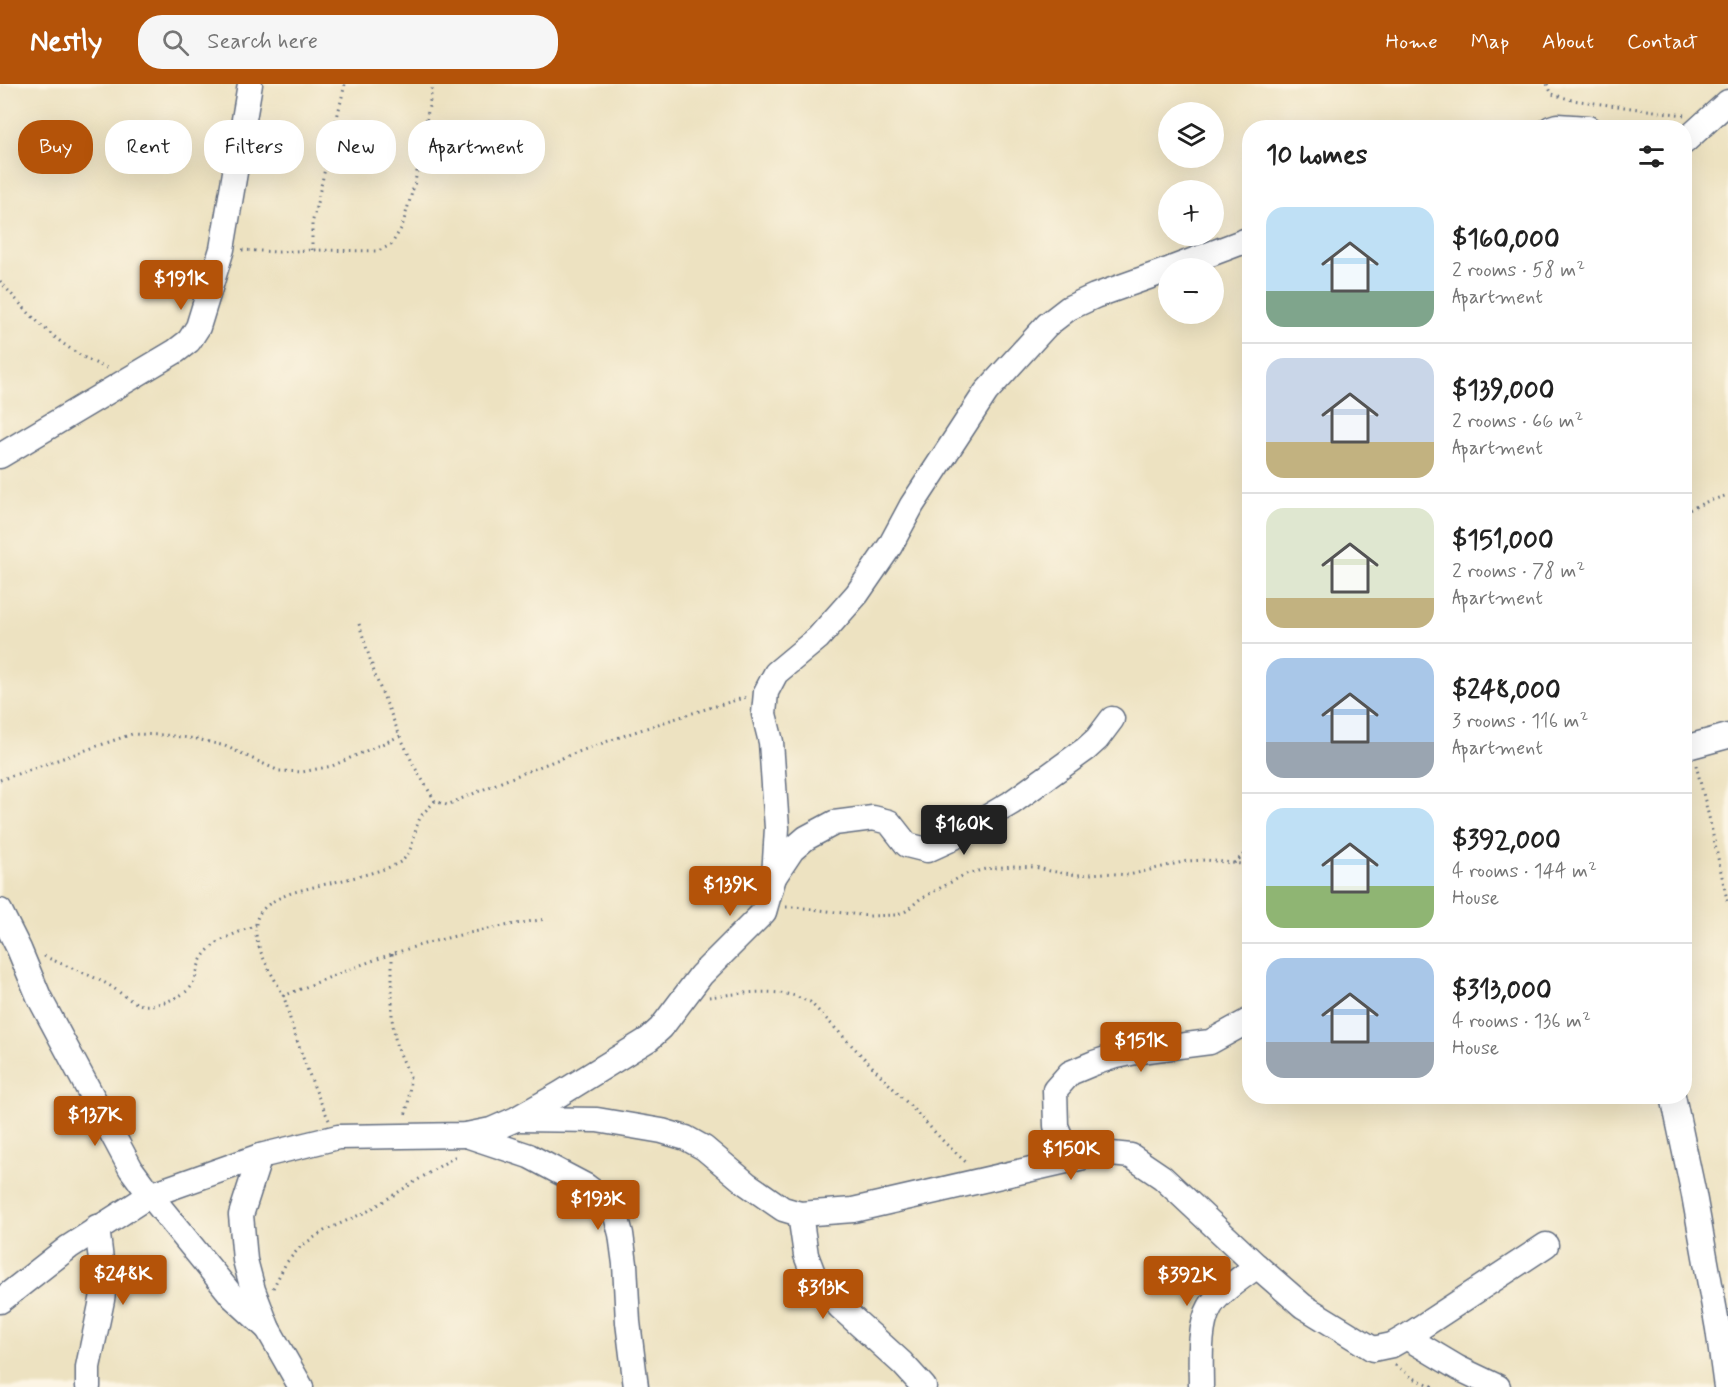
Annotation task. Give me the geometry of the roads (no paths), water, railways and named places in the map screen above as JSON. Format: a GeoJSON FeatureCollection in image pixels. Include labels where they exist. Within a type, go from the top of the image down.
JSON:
{"type":"FeatureCollection","features":[{"type":"Feature","properties":{"kind":"street"},"geometry":{"type":"LineString","coordinates":[[0,456],[189,341],[198,327],[222,249],[250,84]]}},
{"type":"Feature","properties":{"kind":"street"},"geometry":{"type":"LineString","coordinates":[[1692,135],[1728,102]]}},
{"type":"Feature","properties":{"kind":"street"},"geometry":{"type":"LineString","coordinates":[[1200,258],[1242,242]]}},
{"type":"Feature","properties":{"kind":"street"},"geometry":{"type":"LineString","coordinates":[[474,1138],[516,1119],[649,1039],[661,1028],[701,975],[764,912],[774,877],[777,828],[771,742],[764,714],[766,692],[776,673],[818,638],[856,594],[890,546],[912,505],[986,392],[1047,325],[1069,308],[1095,296],[1158,274]]}},
{"type":"Feature","properties":{"kind":"street"},"geometry":{"type":"LineString","coordinates":[[774,877],[792,850],[806,838],[834,823],[873,818],[889,822],[907,845],[927,850],[949,840],[1011,803],[1086,749],[1112,719]]}},
{"type":"Feature","properties":{"kind":"street"},"geometry":{"type":"LineString","coordinates":[[1692,746],[1728,736]]}},
{"type":"Feature","properties":{"kind":"street"},"geometry":{"type":"LineString","coordinates":[[0,911],[49,1017],[131,1169],[150,1196],[233,1297],[266,1322]]}},
{"type":"Feature","properties":{"kind":"street"},"geometry":{"type":"LineString","coordinates":[[1070,1160],[1056,1126],[1055,1090],[1070,1073],[1112,1057],[1210,1042],[1242,1024]]}},
{"type":"Feature","properties":{"kind":"street"},"geometry":{"type":"LineString","coordinates":[[1675,1104],[1696,1206],[1726,1387]]}},
{"type":"Feature","properties":{"kind":"street"},"geometry":{"type":"LineString","coordinates":[[516,1119],[597,1120],[662,1131],[686,1138],[704,1148],[747,1184],[783,1209],[800,1214],[853,1210],[1101,1153],[1131,1156],[1162,1177],[1303,1306],[1373,1349],[1392,1345],[1406,1337],[1546,1245]]}},
{"type":"Feature","properties":{"kind":"street"},"geometry":{"type":"LineString","coordinates":[[0,1301],[69,1247],[150,1196],[260,1156],[338,1137],[474,1138],[529,1156],[586,1186],[606,1201],[615,1212],[625,1264],[628,1322],[636,1387]]}},
{"type":"Feature","properties":{"kind":"street"},"geometry":{"type":"LineString","coordinates":[[260,1156],[241,1215],[245,1260],[266,1322],[301,1387]]}},
{"type":"Feature","properties":{"kind":"street"},"geometry":{"type":"LineString","coordinates":[[800,1214],[806,1255],[818,1284],[902,1363],[924,1387]]}},
{"type":"Feature","properties":{"kind":"street"},"geometry":{"type":"LineString","coordinates":[[88,1387],[88,1367],[104,1285],[98,1227]]}},
{"type":"Feature","properties":{"kind":"street"},"geometry":{"type":"LineString","coordinates":[[1201,1387],[1201,1355],[1205,1320],[1210,1305],[1257,1266]]}},
{"type":"Feature","properties":{"kind":"street"},"geometry":{"type":"LineString","coordinates":[[1406,1337],[1458,1368],[1498,1387]]}}]}
